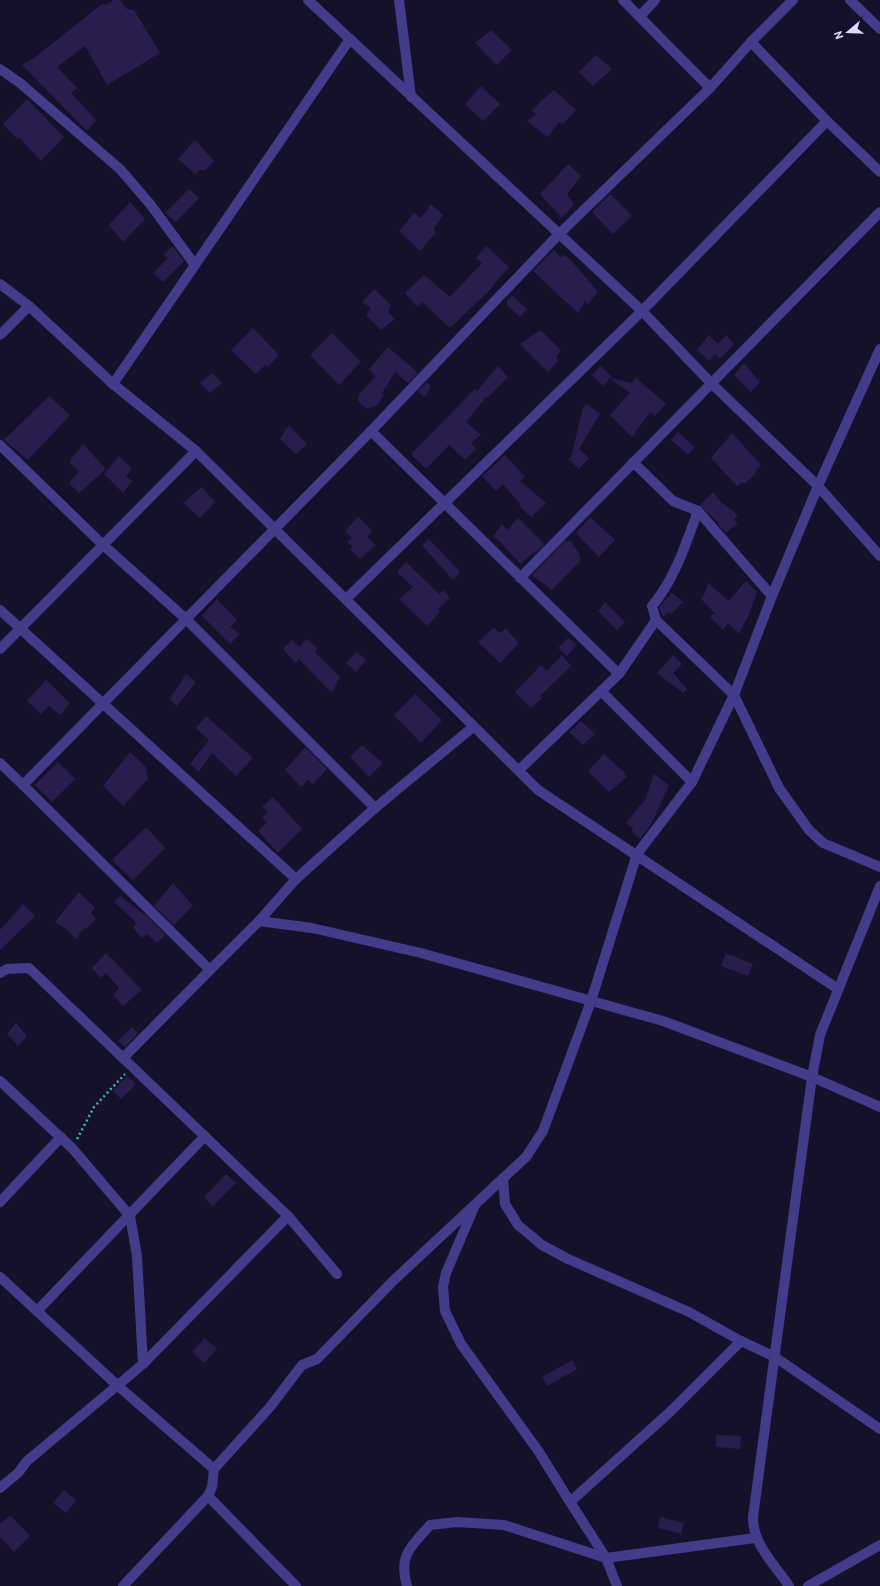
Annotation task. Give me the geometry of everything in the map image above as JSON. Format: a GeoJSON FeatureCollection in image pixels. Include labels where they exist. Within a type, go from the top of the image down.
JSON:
{"type":"FeatureCollection","features":[{"type":"Feature","properties":{"kind":"street"},"geometry":{"type":"LineString","coordinates":[[308,0],[642,311],[710,382],[818,486],[880,556]]}},
{"type":"Feature","properties":{"kind":"street"},"geometry":{"type":"LineString","coordinates":[[399,0],[411,97]]}},
{"type":"Feature","properties":{"kind":"street"},"geometry":{"type":"LineString","coordinates":[[623,0],[710,88]]}},
{"type":"Feature","properties":{"kind":"street"},"geometry":{"type":"LineString","coordinates":[[640,16],[655,0]]}},
{"type":"Feature","properties":{"kind":"street"},"geometry":{"type":"LineString","coordinates":[[23,785],[371,431],[559,234],[710,88],[751,42],[793,0]]}},
{"type":"Feature","properties":{"kind":"street"},"geometry":{"type":"LineString","coordinates":[[850,0],[880,29]]}},
{"type":"Feature","properties":{"kind":"street"},"geometry":{"type":"LineString","coordinates":[[113,384],[350,39]]}},
{"type":"Feature","properties":{"kind":"street"},"geometry":{"type":"LineString","coordinates":[[751,42],[827,121],[880,172]]}},
{"type":"Feature","properties":{"kind":"street"},"geometry":{"type":"LineString","coordinates":[[0,69],[20,83],[120,169],[150,204],[195,265]]}},
{"type":"Feature","properties":{"kind":"street"},"geometry":{"type":"LineString","coordinates":[[346,599],[642,311],[827,121]]}},
{"type":"Feature","properties":{"kind":"street"},"geometry":{"type":"LineString","coordinates":[[520,578],[710,382],[880,212]]}},
{"type":"Feature","properties":{"kind":"street"},"geometry":{"type":"LineString","coordinates":[[0,284],[29,306],[113,384],[196,451],[473,727],[520,770],[538,790],[637,854],[838,989]]}},
{"type":"Feature","properties":{"kind":"street"},"geometry":{"type":"LineString","coordinates":[[0,334],[29,306]]}},
{"type":"Feature","properties":{"kind":"street"},"geometry":{"type":"LineString","coordinates":[[124,1585],[208,1496],[212,1487],[214,1469],[270,1407],[302,1365],[317,1359],[393,1281],[476,1201],[526,1157],[543,1132],[591,1001],[637,854],[692,782],[734,695],[772,596],[818,486],[880,349]]}},
{"type":"Feature","properties":{"kind":"street"},"geometry":{"type":"LineString","coordinates":[[371,431],[618,674]]}},
{"type":"Feature","properties":{"kind":"street"},"geometry":{"type":"LineString","coordinates":[[0,445],[102,544],[186,619],[375,808]]}},
{"type":"Feature","properties":{"kind":"street"},"geometry":{"type":"LineString","coordinates":[[0,649],[102,544],[196,451]]}},
{"type":"Feature","properties":{"kind":"street"},"geometry":{"type":"LineString","coordinates":[[633,462],[673,501],[698,511],[772,596]]}},
{"type":"Feature","properties":{"kind":"street"},"geometry":{"type":"LineString","coordinates":[[698,511],[680,560],[652,606],[656,620],[734,695],[779,788],[808,830],[823,843],[880,867]]}},
{"type":"Feature","properties":{"kind":"street"},"geometry":{"type":"LineString","coordinates":[[0,610],[296,879]]}},
{"type":"Feature","properties":{"kind":"street"},"geometry":{"type":"LineString","coordinates":[[520,770],[618,674],[656,620]]}},
{"type":"Feature","properties":{"kind":"street"},"geometry":{"type":"LineString","coordinates":[[601,691],[692,782]]}},
{"type":"Feature","properties":{"kind":"street"},"geometry":{"type":"LineString","coordinates":[[123,1058],[259,921],[296,879],[375,808],[473,727]]}},
{"type":"Feature","properties":{"kind":"street"},"geometry":{"type":"LineString","coordinates":[[0,763],[210,970]]}},
{"type":"Feature","properties":{"kind":"street"},"geometry":{"type":"LineString","coordinates":[[789,1586],[756,1538],[752,1528],[753,1517],[812,1077],[820,1035],[880,886]]}},
{"type":"Feature","properties":{"kind":"street"},"geometry":{"type":"LineString","coordinates":[[259,921],[312,928],[421,953],[683,1027],[812,1077],[880,1107]]}},
{"type":"Feature","properties":{"kind":"street"},"geometry":{"type":"LineString","coordinates":[[0,974],[7,969],[29,968],[288,1216],[337,1274]]}},
{"type":"Feature","properties":{"kind":"street"},"geometry":{"type":"LineString","coordinates":[[0,1081],[72,1148],[130,1216],[137,1256],[143,1364]]}},
{"type":"Feature","properties":{"kind":"street"},"geometry":{"type":"LineString","coordinates":[[37,1311],[130,1216],[205,1136]]}},
{"type":"Feature","properties":{"kind":"street"},"geometry":{"type":"LineString","coordinates":[[0,1202],[61,1137]]}},
{"type":"Feature","properties":{"kind":"street"},"geometry":{"type":"LineString","coordinates":[[503,1178],[505,1204],[518,1225],[542,1245],[689,1312],[741,1341],[775,1357],[880,1430]]}},
{"type":"Feature","properties":{"kind":"street"},"geometry":{"type":"LineString","coordinates":[[476,1201],[446,1273],[443,1287],[445,1311],[461,1344],[539,1452],[606,1558],[617,1586]]}},
{"type":"Feature","properties":{"kind":"street"},"geometry":{"type":"LineString","coordinates":[[0,1488],[18,1473],[27,1462],[143,1364],[288,1216]]}},
{"type":"Feature","properties":{"kind":"street"},"geometry":{"type":"LineString","coordinates":[[0,1277],[118,1386],[214,1469]]}},
{"type":"Feature","properties":{"kind":"street"},"geometry":{"type":"LineString","coordinates":[[570,1502],[671,1411],[741,1341]]}},
{"type":"Feature","properties":{"kind":"street"},"geometry":{"type":"LineString","coordinates":[[208,1496],[296,1586]]}},
{"type":"Feature","properties":{"kind":"street"},"geometry":{"type":"LineString","coordinates":[[407,1586],[404,1576],[405,1555],[430,1525],[457,1522],[504,1524],[606,1558],[756,1538]]}},
{"type":"Feature","properties":{"kind":"street"},"geometry":{"type":"LineString","coordinates":[[808,1586],[880,1545]]}},
{"type":"Feature","properties":{"kind":"path"},"geometry":{"type":"LineString","coordinates":[[72,1148],[94,1107],[118,1083],[131,1066]]}},
{"type":"Feature","properties":{"kind":"building"},"geometry":{"type":"Polygon","coordinates":[[[114,0],[120,0],[127,9],[134,10],[160,53],[107,85],[85,46],[57,67],[77,88],[71,93],[96,120],[87,131],[22,65],[34,58],[102,4],[106,5],[114,0]]]}},
{"type":"Feature","properties":{"kind":"building"},"geometry":{"type":"Polygon","coordinates":[[[491,30],[512,50],[497,65],[475,43],[491,30]]]}},
{"type":"Feature","properties":{"kind":"building"},"geometry":{"type":"Polygon","coordinates":[[[596,55],[612,69],[593,86],[579,72],[596,55]]]}},
{"type":"Feature","properties":{"kind":"building"},"geometry":{"type":"Polygon","coordinates":[[[481,86],[500,104],[483,121],[465,104],[481,86]]]}},
{"type":"Feature","properties":{"kind":"building"},"geometry":{"type":"Polygon","coordinates":[[[554,90],[576,110],[563,124],[559,122],[548,137],[527,121],[536,114],[532,111],[554,90]]]}},
{"type":"Feature","properties":{"kind":"building"},"geometry":{"type":"Polygon","coordinates":[[[27,99],[64,137],[41,161],[19,137],[17,139],[3,124],[27,99]]]}},
{"type":"Feature","properties":{"kind":"building"},"geometry":{"type":"Polygon","coordinates":[[[195,140],[214,161],[204,171],[200,169],[195,174],[178,159],[195,140]]]}},
{"type":"Feature","properties":{"kind":"building"},"geometry":{"type":"Polygon","coordinates":[[[568,164],[581,176],[567,194],[574,204],[562,218],[540,194],[568,164]]]}},
{"type":"Feature","properties":{"kind":"building"},"geometry":{"type":"Polygon","coordinates":[[[189,189],[199,198],[176,222],[165,213],[189,189]]]}},
{"type":"Feature","properties":{"kind":"building"},"geometry":{"type":"Polygon","coordinates":[[[610,194],[632,216],[613,234],[592,212],[610,194]]]}},
{"type":"Feature","properties":{"kind":"building"},"geometry":{"type":"Polygon","coordinates":[[[130,202],[145,219],[123,242],[109,225],[130,202]]]}},
{"type":"Feature","properties":{"kind":"building"},"geometry":{"type":"Polygon","coordinates":[[[431,204],[443,215],[434,229],[435,233],[420,251],[399,231],[414,213],[421,218],[431,204]]]}},
{"type":"Feature","properties":{"kind":"building"},"geometry":{"type":"Polygon","coordinates":[[[172,246],[184,261],[163,282],[153,273],[168,258],[164,255],[172,246]]]}},
{"type":"Feature","properties":{"kind":"building"},"geometry":{"type":"Polygon","coordinates":[[[486,246],[509,267],[494,284],[495,285],[450,328],[422,302],[418,307],[405,293],[424,275],[450,297],[482,263],[476,258],[486,246]]]}},
{"type":"Feature","properties":{"kind":"building"},"geometry":{"type":"Polygon","coordinates":[[[554,250],[561,257],[563,255],[569,258],[598,292],[588,304],[585,301],[578,313],[533,271],[554,250]]]}},
{"type":"Feature","properties":{"kind":"building"},"geometry":{"type":"Polygon","coordinates":[[[374,289],[391,305],[388,312],[395,319],[381,330],[366,315],[371,308],[362,302],[374,289]]]}},
{"type":"Feature","properties":{"kind":"building"},"geometry":{"type":"Polygon","coordinates":[[[512,295],[527,309],[520,317],[507,305],[507,301],[512,295]]]}},
{"type":"Feature","properties":{"kind":"building"},"geometry":{"type":"Polygon","coordinates":[[[253,328],[279,355],[268,367],[265,365],[256,374],[231,350],[253,328]]]}},
{"type":"Feature","properties":{"kind":"building"},"geometry":{"type":"Polygon","coordinates":[[[540,330],[561,350],[556,357],[558,361],[548,372],[520,344],[540,330]]]}},
{"type":"Feature","properties":{"kind":"building"},"geometry":{"type":"Polygon","coordinates":[[[332,333],[361,362],[339,385],[310,355],[332,333]]]}},
{"type":"Feature","properties":{"kind":"building"},"geometry":{"type":"Polygon","coordinates":[[[709,335],[718,344],[726,335],[734,344],[720,359],[715,354],[709,361],[697,350],[709,335]]]}},
{"type":"Feature","properties":{"kind":"building"},"geometry":{"type":"Polygon","coordinates":[[[388,347],[418,373],[408,383],[395,372],[382,393],[384,394],[377,405],[367,409],[358,402],[359,394],[376,376],[369,369],[388,347]]]}},
{"type":"Feature","properties":{"kind":"building"},"geometry":{"type":"Polygon","coordinates":[[[744,363],[760,382],[751,392],[734,375],[744,363]]]}},
{"type":"Feature","properties":{"kind":"building"},"geometry":{"type":"Polygon","coordinates":[[[498,366],[508,377],[487,398],[486,397],[466,422],[481,435],[471,443],[476,449],[465,460],[449,445],[426,469],[411,454],[475,389],[477,391],[498,366]]]}},
{"type":"Feature","properties":{"kind":"building"},"geometry":{"type":"Polygon","coordinates":[[[601,366],[611,376],[603,386],[592,375],[601,366]]]}},
{"type":"Feature","properties":{"kind":"building"},"geometry":{"type":"Polygon","coordinates":[[[212,373],[222,383],[210,393],[200,383],[212,373]]]}},
{"type":"Feature","properties":{"kind":"building"},"geometry":{"type":"Polygon","coordinates":[[[610,378],[632,383],[636,378],[666,404],[655,416],[650,412],[632,437],[610,415],[630,393],[610,378]]]}},
{"type":"Feature","properties":{"kind":"building"},"geometry":{"type":"Polygon","coordinates":[[[427,382],[430,385],[430,389],[424,397],[418,391],[427,382]]]}},
{"type":"Feature","properties":{"kind":"building"},"geometry":{"type":"Polygon","coordinates":[[[49,396],[70,415],[28,460],[4,440],[49,396]]]}},
{"type":"Feature","properties":{"kind":"building"},"geometry":{"type":"Polygon","coordinates":[[[587,404],[600,414],[579,449],[589,458],[579,469],[568,459],[571,457],[583,408],[587,404]]]}},
{"type":"Feature","properties":{"kind":"building"},"geometry":{"type":"Polygon","coordinates":[[[289,425],[307,444],[296,454],[280,439],[289,425]]]}},
{"type":"Feature","properties":{"kind":"building"},"geometry":{"type":"Polygon","coordinates":[[[678,432],[695,447],[688,455],[671,440],[678,432]]]}},
{"type":"Feature","properties":{"kind":"building"},"geometry":{"type":"Polygon","coordinates":[[[732,433],[761,465],[753,476],[744,484],[742,482],[737,486],[711,458],[732,433]]]}},
{"type":"Feature","properties":{"kind":"building"},"geometry":{"type":"Polygon","coordinates":[[[83,444],[106,469],[79,493],[69,483],[79,471],[69,462],[83,444]]]}},
{"type":"Feature","properties":{"kind":"building"},"geometry":{"type":"Polygon","coordinates":[[[505,455],[525,477],[520,481],[546,503],[531,517],[519,506],[520,504],[503,484],[496,491],[482,476],[505,455]]]}},
{"type":"Feature","properties":{"kind":"building"},"geometry":{"type":"Polygon","coordinates":[[[119,456],[132,469],[126,476],[132,481],[123,493],[104,474],[119,456]]]}},
{"type":"Feature","properties":{"kind":"building"},"geometry":{"type":"Polygon","coordinates":[[[202,487],[215,502],[200,518],[183,503],[202,487]]]}},
{"type":"Feature","properties":{"kind":"building"},"geometry":{"type":"Polygon","coordinates":[[[713,492],[720,501],[738,515],[734,519],[738,523],[726,533],[718,524],[719,523],[700,505],[713,492]]]}},
{"type":"Feature","properties":{"kind":"building"},"geometry":{"type":"Polygon","coordinates":[[[358,517],[372,530],[367,537],[376,545],[360,559],[350,549],[353,547],[347,542],[352,538],[345,531],[358,517]]]}},
{"type":"Feature","properties":{"kind":"building"},"geometry":{"type":"Polygon","coordinates":[[[590,517],[615,540],[599,557],[576,533],[590,517]]]}},
{"type":"Feature","properties":{"kind":"building"},"geometry":{"type":"Polygon","coordinates":[[[518,518],[544,544],[534,554],[534,551],[521,564],[504,547],[505,546],[493,536],[502,524],[507,530],[518,518]]]}},
{"type":"Feature","properties":{"kind":"building"},"geometry":{"type":"Polygon","coordinates":[[[429,539],[460,572],[453,580],[422,545],[429,539]]]}},
{"type":"Feature","properties":{"kind":"building"},"geometry":{"type":"Polygon","coordinates":[[[565,541],[571,542],[580,555],[580,561],[552,590],[533,576],[533,574],[565,541]]]}},
{"type":"Feature","properties":{"kind":"building"},"geometry":{"type":"Polygon","coordinates":[[[406,562],[439,594],[443,590],[450,598],[438,609],[440,612],[427,626],[399,599],[413,587],[397,572],[406,562]]]}},
{"type":"Feature","properties":{"kind":"building"},"geometry":{"type":"Polygon","coordinates":[[[746,581],[757,592],[749,614],[739,634],[728,623],[723,630],[710,617],[715,613],[701,599],[706,591],[708,583],[729,601],[746,581]]]}},
{"type":"Feature","properties":{"kind":"building"},"geometry":{"type":"Polygon","coordinates":[[[672,593],[683,602],[671,614],[669,612],[663,617],[659,607],[672,593]]]}},
{"type":"Feature","properties":{"kind":"building"},"geometry":{"type":"Polygon","coordinates":[[[217,599],[237,620],[230,627],[240,634],[230,644],[202,616],[217,599]]]}},
{"type":"Feature","properties":{"kind":"building"},"geometry":{"type":"Polygon","coordinates":[[[605,602],[625,622],[617,630],[598,611],[605,602]]]}},
{"type":"Feature","properties":{"kind":"building"},"geometry":{"type":"Polygon","coordinates":[[[494,627],[499,633],[506,629],[519,643],[500,663],[478,642],[494,627]]]}},
{"type":"Feature","properties":{"kind":"building"},"geometry":{"type":"Polygon","coordinates":[[[568,638],[577,644],[567,656],[558,648],[568,638]]]}},
{"type":"Feature","properties":{"kind":"building"},"geometry":{"type":"Polygon","coordinates":[[[307,639],[317,648],[315,652],[340,677],[332,693],[299,659],[295,663],[283,649],[292,640],[299,647],[307,639]]]}},
{"type":"Feature","properties":{"kind":"building"},"geometry":{"type":"Polygon","coordinates":[[[356,652],[366,660],[356,672],[346,663],[356,652]]]}},
{"type":"Feature","properties":{"kind":"building"},"geometry":{"type":"Polygon","coordinates":[[[562,655],[571,666],[540,696],[542,698],[531,708],[515,692],[541,665],[547,671],[562,655]]]}},
{"type":"Feature","properties":{"kind":"building"},"geometry":{"type":"Polygon","coordinates":[[[673,655],[682,664],[673,673],[687,689],[683,693],[657,673],[673,655]]]}},
{"type":"Feature","properties":{"kind":"building"},"geometry":{"type":"Polygon","coordinates":[[[186,674],[196,682],[177,706],[170,699],[186,674]]]}},
{"type":"Feature","properties":{"kind":"building"},"geometry":{"type":"Polygon","coordinates":[[[46,680],[70,703],[60,715],[49,706],[41,714],[27,701],[46,680]]]}},
{"type":"Feature","properties":{"kind":"building"},"geometry":{"type":"Polygon","coordinates":[[[415,694],[442,720],[421,743],[394,715],[415,694]]]}},
{"type":"Feature","properties":{"kind":"building"},"geometry":{"type":"Polygon","coordinates":[[[206,716],[253,758],[236,776],[212,753],[199,771],[190,764],[209,740],[196,728],[206,716]]]}},
{"type":"Feature","properties":{"kind":"building"},"geometry":{"type":"Polygon","coordinates":[[[581,721],[595,734],[583,745],[569,732],[581,721]]]}},
{"type":"Feature","properties":{"kind":"building"},"geometry":{"type":"Polygon","coordinates":[[[362,745],[383,763],[369,777],[350,757],[362,745]]]}},
{"type":"Feature","properties":{"kind":"building"},"geometry":{"type":"Polygon","coordinates":[[[305,747],[327,769],[313,784],[308,780],[301,787],[285,770],[305,747]]]}},
{"type":"Feature","properties":{"kind":"building"},"geometry":{"type":"Polygon","coordinates":[[[130,752],[146,767],[148,779],[123,806],[103,786],[130,752]]]}},
{"type":"Feature","properties":{"kind":"building"},"geometry":{"type":"Polygon","coordinates":[[[604,754],[626,774],[625,775],[627,777],[609,792],[588,771],[604,754]]]}},
{"type":"Feature","properties":{"kind":"building"},"geometry":{"type":"Polygon","coordinates":[[[58,762],[75,779],[52,802],[35,785],[58,762]]]}},
{"type":"Feature","properties":{"kind":"building"},"geometry":{"type":"Polygon","coordinates":[[[654,774],[669,785],[652,823],[640,839],[632,832],[633,828],[626,823],[646,798],[654,774]]]}},
{"type":"Feature","properties":{"kind":"building"},"geometry":{"type":"Polygon","coordinates":[[[273,797],[302,829],[278,853],[258,831],[267,822],[262,818],[268,812],[262,807],[273,797]]]}},
{"type":"Feature","properties":{"kind":"building"},"geometry":{"type":"Polygon","coordinates":[[[146,827],[165,848],[133,880],[112,860],[146,827]]]}},
{"type":"Feature","properties":{"kind":"building"},"geometry":{"type":"Polygon","coordinates":[[[173,883],[193,906],[174,925],[154,906],[173,883]]]}},
{"type":"Feature","properties":{"kind":"building"},"geometry":{"type":"Polygon","coordinates":[[[79,892],[95,908],[91,913],[96,919],[86,929],[84,928],[76,939],[66,929],[55,922],[79,892]]]}},
{"type":"Feature","properties":{"kind":"building"},"geometry":{"type":"Polygon","coordinates":[[[120,896],[149,918],[165,935],[157,943],[147,934],[142,938],[133,928],[137,923],[114,902],[120,896]]]}},
{"type":"Feature","properties":{"kind":"building"},"geometry":{"type":"Polygon","coordinates":[[[23,904],[35,916],[0,950],[0,930],[23,904]]]}},
{"type":"Feature","properties":{"kind":"building"},"geometry":{"type":"Polygon","coordinates":[[[106,953],[142,990],[123,1006],[113,995],[119,988],[106,973],[101,978],[92,968],[106,953]]]}},
{"type":"Feature","properties":{"kind":"building"},"geometry":{"type":"Polygon","coordinates":[[[726,953],[753,964],[748,976],[721,966],[726,953]]]}},
{"type":"Feature","properties":{"kind":"building"},"geometry":{"type":"Polygon","coordinates":[[[16,1023],[27,1036],[18,1046],[7,1034],[16,1023]]]}},
{"type":"Feature","properties":{"kind":"building"},"geometry":{"type":"Polygon","coordinates":[[[132,1027],[138,1033],[125,1047],[118,1041],[132,1027]]]}},
{"type":"Feature","properties":{"kind":"building"},"geometry":{"type":"Polygon","coordinates":[[[127,1076],[136,1084],[121,1099],[113,1091],[127,1076]]]}},
{"type":"Feature","properties":{"kind":"building"},"geometry":{"type":"Polygon","coordinates":[[[226,1174],[236,1183],[213,1206],[204,1197],[226,1174]]]}},
{"type":"Feature","properties":{"kind":"building"},"geometry":{"type":"Polygon","coordinates":[[[205,1338],[217,1349],[204,1363],[192,1352],[205,1338]]]}},
{"type":"Feature","properties":{"kind":"building"},"geometry":{"type":"Polygon","coordinates":[[[572,1360],[577,1369],[547,1386],[542,1377],[572,1360]]]}},
{"type":"Feature","properties":{"kind":"building"},"geometry":{"type":"Polygon","coordinates":[[[716,1435],[741,1436],[740,1449],[716,1447],[716,1435]]]}},
{"type":"Feature","properties":{"kind":"building"},"geometry":{"type":"Polygon","coordinates":[[[64,1490],[76,1500],[66,1513],[53,1503],[64,1490]]]}},
{"type":"Feature","properties":{"kind":"building"},"geometry":{"type":"Polygon","coordinates":[[[10,1515],[30,1536],[14,1552],[0,1537],[0,1524],[10,1515]]]}},
{"type":"Feature","properties":{"kind":"building"},"geometry":{"type":"Polygon","coordinates":[[[660,1517],[684,1523],[681,1534],[658,1528],[660,1517]]]}}]}
